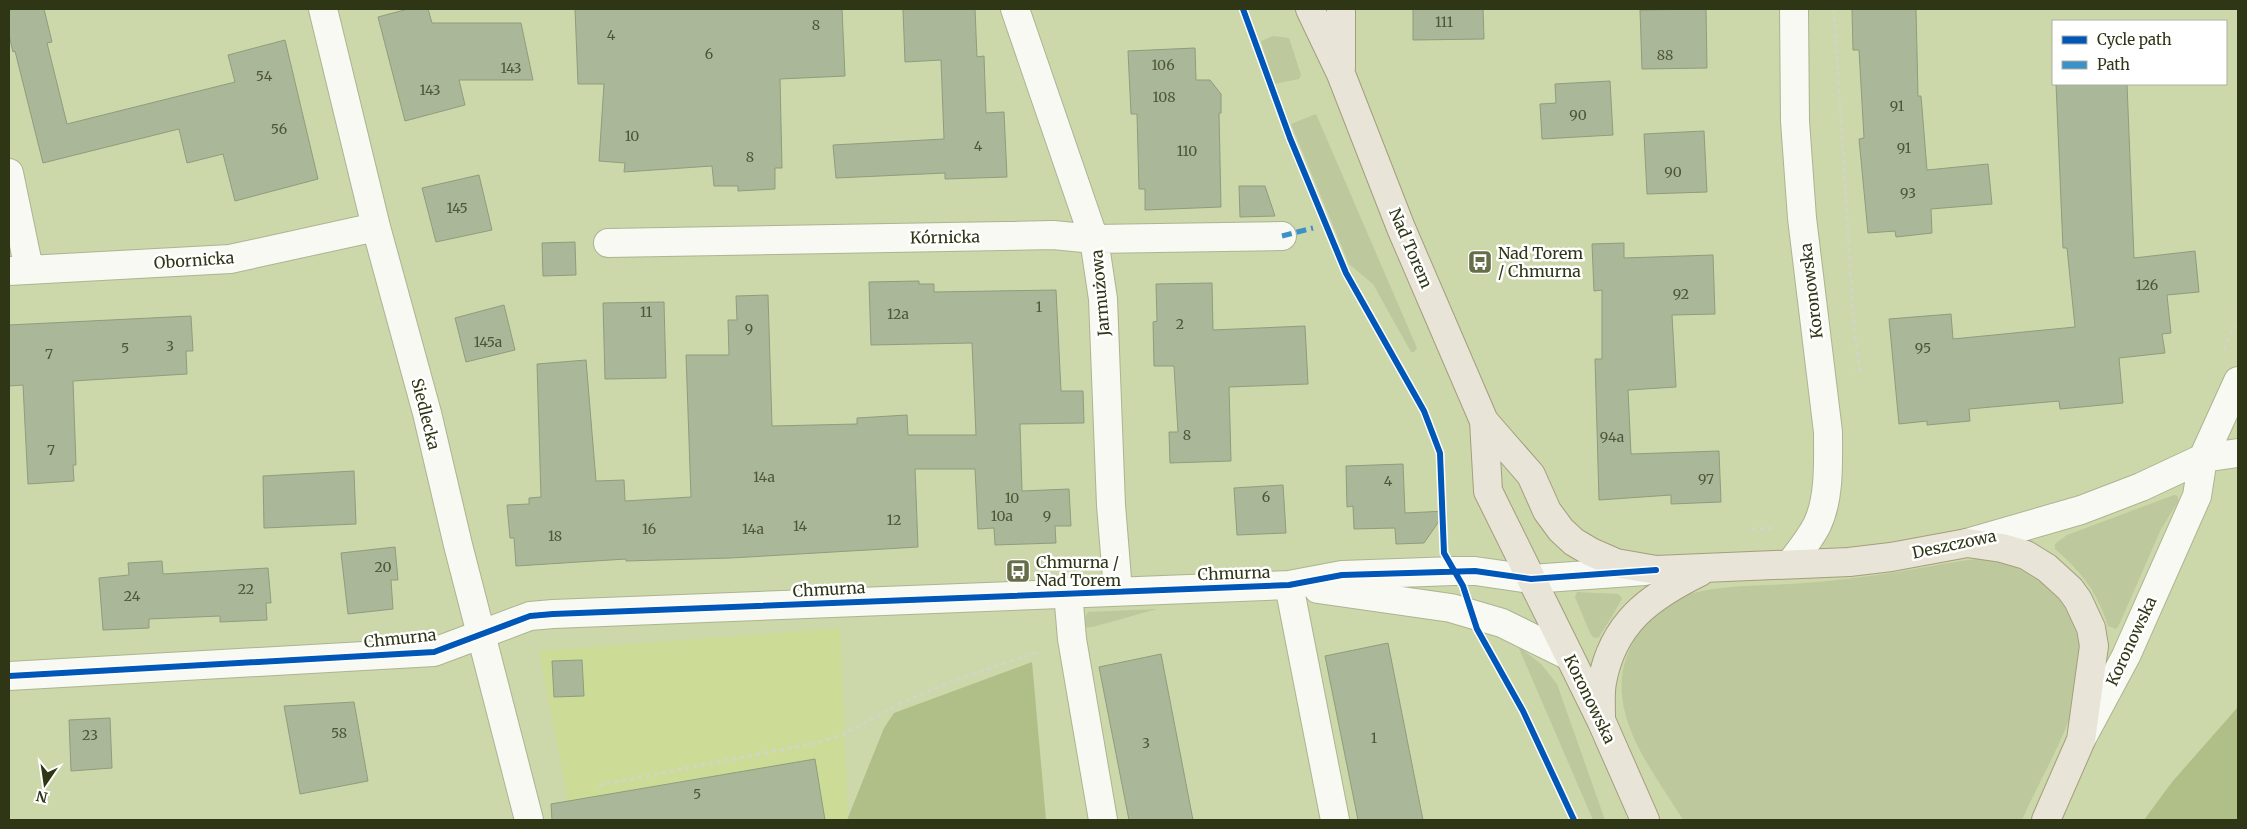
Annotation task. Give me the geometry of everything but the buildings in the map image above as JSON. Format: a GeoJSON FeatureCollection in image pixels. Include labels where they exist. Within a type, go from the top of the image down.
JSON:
{"type":"FeatureCollection","features":[{"type":"Feature","properties":{"kind":"main road","name":"Nad Torem"},"geometry":{"type":"LineString","coordinates":[[1310,9],[1341,74],[1401,228],[1484,421],[1531,475],[1547,511],[1574,542],[1616,563],[1656,570]]}},
{"type":"Feature","properties":{"kind":"main road","name":"Nad Torem"},"geometry":{"type":"LineString","coordinates":[[1341,9],[1341,74]]}},
{"type":"Feature","properties":{"kind":"main road","name":"Nad Torem"},"geometry":{"type":"LineString","coordinates":[[1484,421],[1488,491],[1531,579]]}},
{"type":"Feature","properties":{"kind":"main road","name":"Deszczowa"},"geometry":{"type":"LineString","coordinates":[[1656,570],[1849,562],[1891,557],[1967,543]]}},
{"type":"Feature","properties":{"kind":"main road"},"geometry":{"type":"LineString","coordinates":[[1967,543],[2002,548],[2026,555],[2059,578],[2070,589],[2084,610],[2091,628],[2094,646],[2081,740]]}},
{"type":"Feature","properties":{"kind":"main road"},"geometry":{"type":"LineString","coordinates":[[1601,720],[1601,684],[1607,658],[1619,633],[1642,607],[1674,584],[1708,568]]}},
{"type":"Feature","properties":{"kind":"main road","name":"Koronowska"},"geometry":{"type":"LineString","coordinates":[[1531,579],[1601,720],[1645,820]]}},
{"type":"Feature","properties":{"kind":"main road","name":"Koronowska"},"geometry":{"type":"LineString","coordinates":[[2046,820],[2081,740]]}},
{"type":"Feature","properties":{"kind":"street","name":"Siedlecka"},"geometry":{"type":"LineString","coordinates":[[323,9],[376,227],[427,413],[458,546],[529,820]]}},
{"type":"Feature","properties":{"kind":"street","name":"Jarmużowa"},"geometry":{"type":"LineString","coordinates":[[1015,9],[1094,239],[1103,299],[1108,446],[1118,591]]}},
{"type":"Feature","properties":{"kind":"street","name":"Koronowska"},"geometry":{"type":"LineString","coordinates":[[1790,564],[1817,524],[1827,474],[1828,432],[1802,218],[1796,121],[1794,9]]}},
{"type":"Feature","properties":{"kind":"street"},"geometry":{"type":"LineString","coordinates":[[9,173],[19,270]]}},
{"type":"Feature","properties":{"kind":"street","name":"Obornicka"},"geometry":{"type":"LineString","coordinates":[[19,270],[230,259],[376,227]]}},
{"type":"Feature","properties":{"kind":"street","name":"Kórnicka"},"geometry":{"type":"LineString","coordinates":[[608,243],[1053,235],[1094,239],[1282,236]]}},
{"type":"Feature","properties":{"kind":"street","name":"Koronowska"},"geometry":{"type":"LineString","coordinates":[[2081,740],[2126,656],[2197,496],[2203,458],[2238,381]]}},
{"type":"Feature","properties":{"kind":"street","name":"Deszczowa"},"geometry":{"type":"LineString","coordinates":[[1967,543],[2081,510],[2141,487],[2203,458],[2238,453]]}},
{"type":"Feature","properties":{"kind":"street","name":"Chmurna"},"geometry":{"type":"LineString","coordinates":[[9,676],[434,652],[530,616],[553,614],[1068,592],[1289,585],[1342,575],[1475,571],[1531,579],[1656,570]]}},
{"type":"Feature","properties":{"kind":"street"},"geometry":{"type":"LineString","coordinates":[[1289,585],[1335,820]]}},
{"type":"Feature","properties":{"kind":"street","name":"Chmurna"},"geometry":{"type":"LineString","coordinates":[[1289,585],[1458,610],[1502,623],[1569,656]]}},
{"type":"Feature","properties":{"kind":"street"},"geometry":{"type":"LineString","coordinates":[[1068,592],[1072,639],[1103,820]]}},
{"type":"Feature","properties":{"kind":"path"},"geometry":{"type":"LineString","coordinates":[[1834,9],[1854,328],[1860,371]]}},
{"type":"Feature","properties":{"kind":"path"},"geometry":{"type":"LineString","coordinates":[[2223,352],[2238,318]]}},
{"type":"Feature","properties":{"kind":"path"},"geometry":{"type":"LineString","coordinates":[[1752,528],[1779,528]]}},
{"type":"Feature","properties":{"kind":"path"},"geometry":{"type":"LineString","coordinates":[[599,785],[842,735],[903,702],[943,685],[1072,639]]}},
{"type":"Feature","properties":{"kind":"shaded area"},"geometry":{"type":"Polygon","coordinates":[[[1273,36],[1289,38],[1301,75],[1299,79],[1274,84],[1261,41],[1273,36]]]}},
{"type":"Feature","properties":{"kind":"shaded area"},"geometry":{"type":"Polygon","coordinates":[[[1316,114],[1417,348],[1414,352],[1411,352],[1373,284],[1349,264],[1291,124],[1316,114]]]}},
{"type":"Feature","properties":{"kind":"shaded area"},"geometry":{"type":"Polygon","coordinates":[[[2174,495],[2178,496],[2178,502],[2161,529],[2119,625],[2116,629],[2108,626],[2099,603],[2088,583],[2055,549],[2055,544],[2067,535],[2174,495]]]}},
{"type":"Feature","properties":{"kind":"shaded area"},"geometry":{"type":"Polygon","coordinates":[[[1977,559],[2014,567],[2031,574],[2045,584],[2068,611],[2080,648],[2076,699],[2057,748],[2022,820],[1683,820],[1641,752],[1630,728],[1623,704],[1622,679],[1628,654],[1642,628],[1654,615],[1669,604],[1685,596],[1714,589],[1837,580],[1977,559]]]}},
{"type":"Feature","properties":{"kind":"shaded area"},"geometry":{"type":"Polygon","coordinates":[[[1577,592],[1618,594],[1622,598],[1598,638],[1593,637],[1590,633],[1575,597],[1577,592]]]}},
{"type":"Feature","properties":{"kind":"shaded area"},"geometry":{"type":"Polygon","coordinates":[[[1157,609],[1093,627],[1079,628],[1088,612],[1157,609]]]}},
{"type":"Feature","properties":{"kind":"shaded area"},"geometry":{"type":"Polygon","coordinates":[[[840,628],[848,820],[572,820],[539,651],[840,628]]]}},
{"type":"Feature","properties":{"kind":"shaded area"},"geometry":{"type":"Polygon","coordinates":[[[1518,646],[1541,664],[1557,684],[1605,820],[1593,820],[1518,646]]]}},
{"type":"Feature","properties":{"kind":"shaded area"},"geometry":{"type":"Polygon","coordinates":[[[1032,662],[1046,820],[847,820],[884,728],[894,713],[1032,662]]]}},
{"type":"Feature","properties":{"kind":"shaded area"},"geometry":{"type":"Polygon","coordinates":[[[2238,707],[2238,820],[2144,820],[2172,782],[2238,707]]]}},
{"type":"Feature","properties":{"kind":"marked path"},"geometry":{"type":"LineString","coordinates":[[1282,236],[1313,228]]}},
{"type":"Feature","properties":{"kind":"cycle path"},"geometry":{"type":"LineString","coordinates":[[1243,9],[1290,138],[1346,273],[1424,411],[1440,453],[1444,553],[1463,586],[1477,629],[1523,711],[1574,820]]}},
{"type":"Feature","properties":{"kind":"cycle path"},"geometry":{"type":"LineString","coordinates":[[9,676],[434,652],[530,616],[553,614],[1289,585],[1342,575],[1475,571],[1531,579],[1656,570]]}},
{"type":"Feature","properties":{"kind":"place","name":"Nad Torem / Chmurna"},"geometry":{"type":"Point","coordinates":[1480,262]}},
{"type":"Feature","properties":{"kind":"place","name":"Chmurna / Nad Torem"},"geometry":{"type":"Point","coordinates":[1018,571]}}]}
